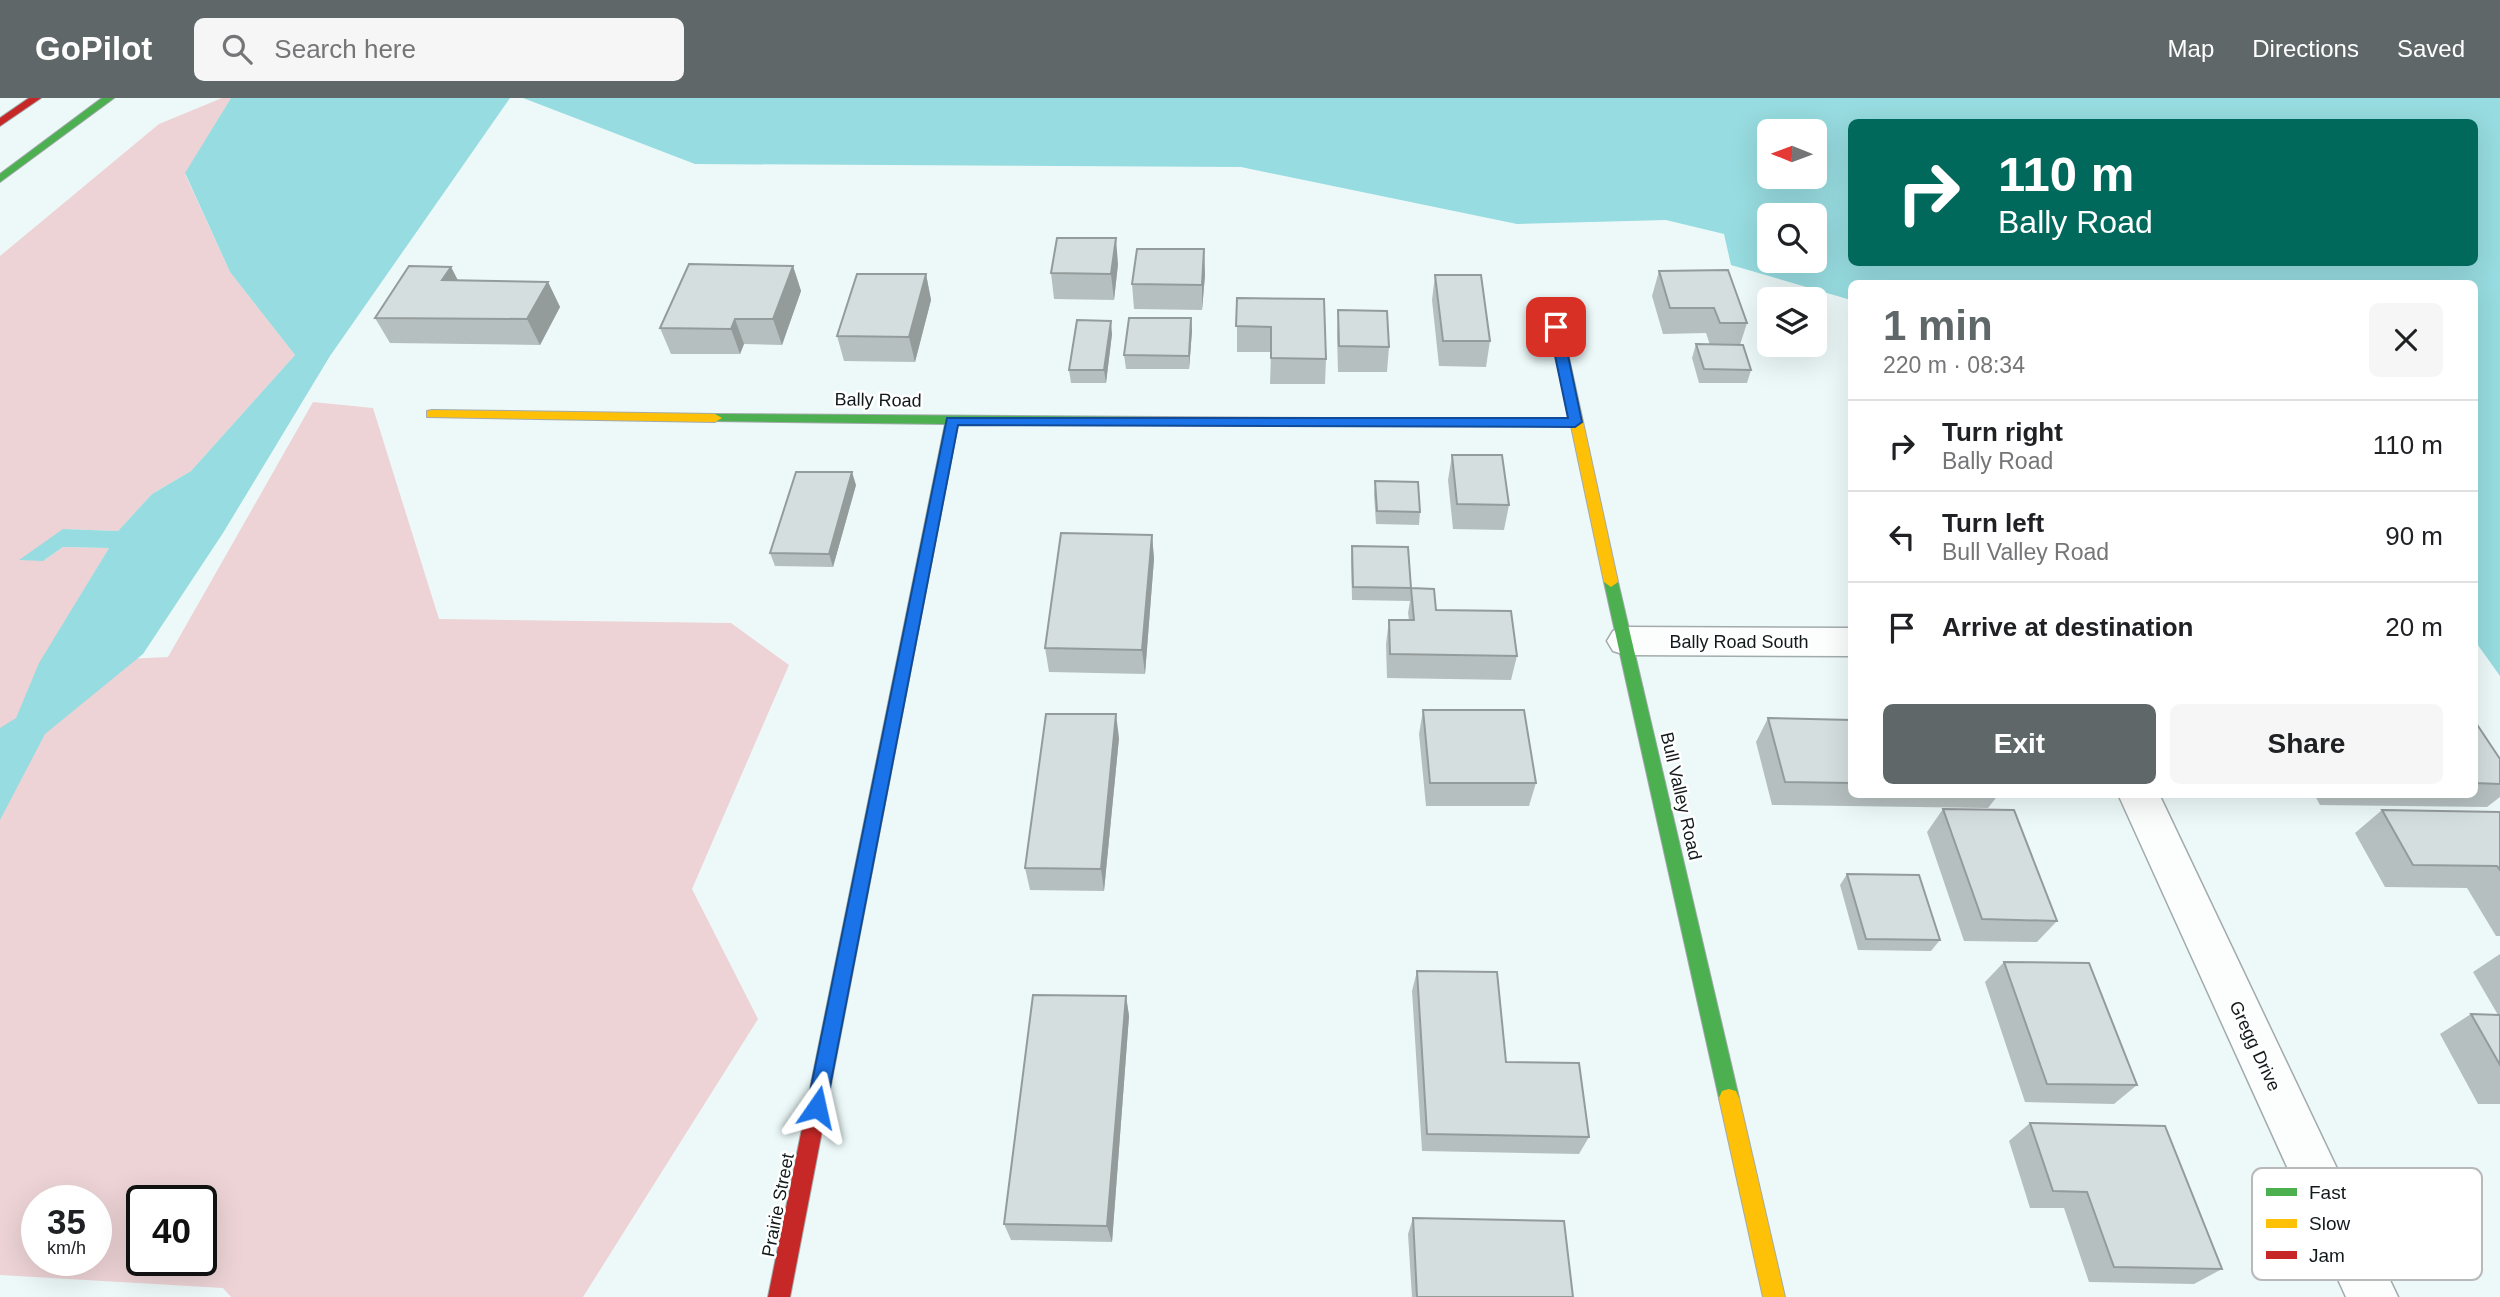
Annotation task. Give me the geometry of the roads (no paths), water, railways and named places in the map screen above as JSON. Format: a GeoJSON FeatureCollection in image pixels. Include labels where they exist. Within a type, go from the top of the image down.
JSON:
{"type":"FeatureCollection","features":[{"type":"Feature","properties":{"kind":"street"},"geometry":{"type":"LineString","coordinates":[[0,123],[36,98]]}},
{"type":"Feature","properties":{"kind":"street"},"geometry":{"type":"LineString","coordinates":[[0,179],[109,98]]}},
{"type":"Feature","properties":{"kind":"street","name":"Bull Valley Road"},"geometry":{"type":"LineString","coordinates":[[1551,303],[1575,422],[1774,1297]]}},
{"type":"Feature","properties":{"kind":"street","name":"Bally Road"},"geometry":{"type":"LineString","coordinates":[[432,414],[952,421],[1575,422]]}},
{"type":"Feature","properties":{"kind":"street","name":"Prairie Street"},"geometry":{"type":"LineString","coordinates":[[779,1297],[952,421]]}},
{"type":"Feature","properties":{"kind":"street","name":"Bally Road South"},"geometry":{"type":"LineString","coordinates":[[1626,641],[1848,642]]}},
{"type":"Feature","properties":{"kind":"street","name":"Gregg Drive"},"geometry":{"type":"LineString","coordinates":[[2140,798],[2312,1168]]}},
{"type":"Feature","properties":{"kind":"street","name":"Gregg Drive"},"geometry":{"type":"LineString","coordinates":[[2364,1280],[2372,1297]]}},
{"type":"Feature","properties":{"kind":"water"},"geometry":{"type":"Polygon","coordinates":[[[231,98],[510,98],[330,356],[223,533],[143,654],[45,734],[0,820],[0,728],[16,718],[39,663],[109,548],[63,547],[43,561],[19,560],[63,529],[118,531],[152,494],[191,471],[295,355],[230,272],[185,173],[231,98]]]}},
{"type":"Feature","properties":{"kind":"water"},"geometry":{"type":"Polygon","coordinates":[[[523,98],[2500,98],[2500,676],[2478,645],[2478,280],[1848,280],[1848,299],[1827,293],[1827,287],[1806,287],[1758,273],[1827,273],[1827,203],[1757,203],[1757,273],[1731,265],[1724,234],[1666,220],[1517,224],[1241,167],[695,164],[523,98]]]}}]}
